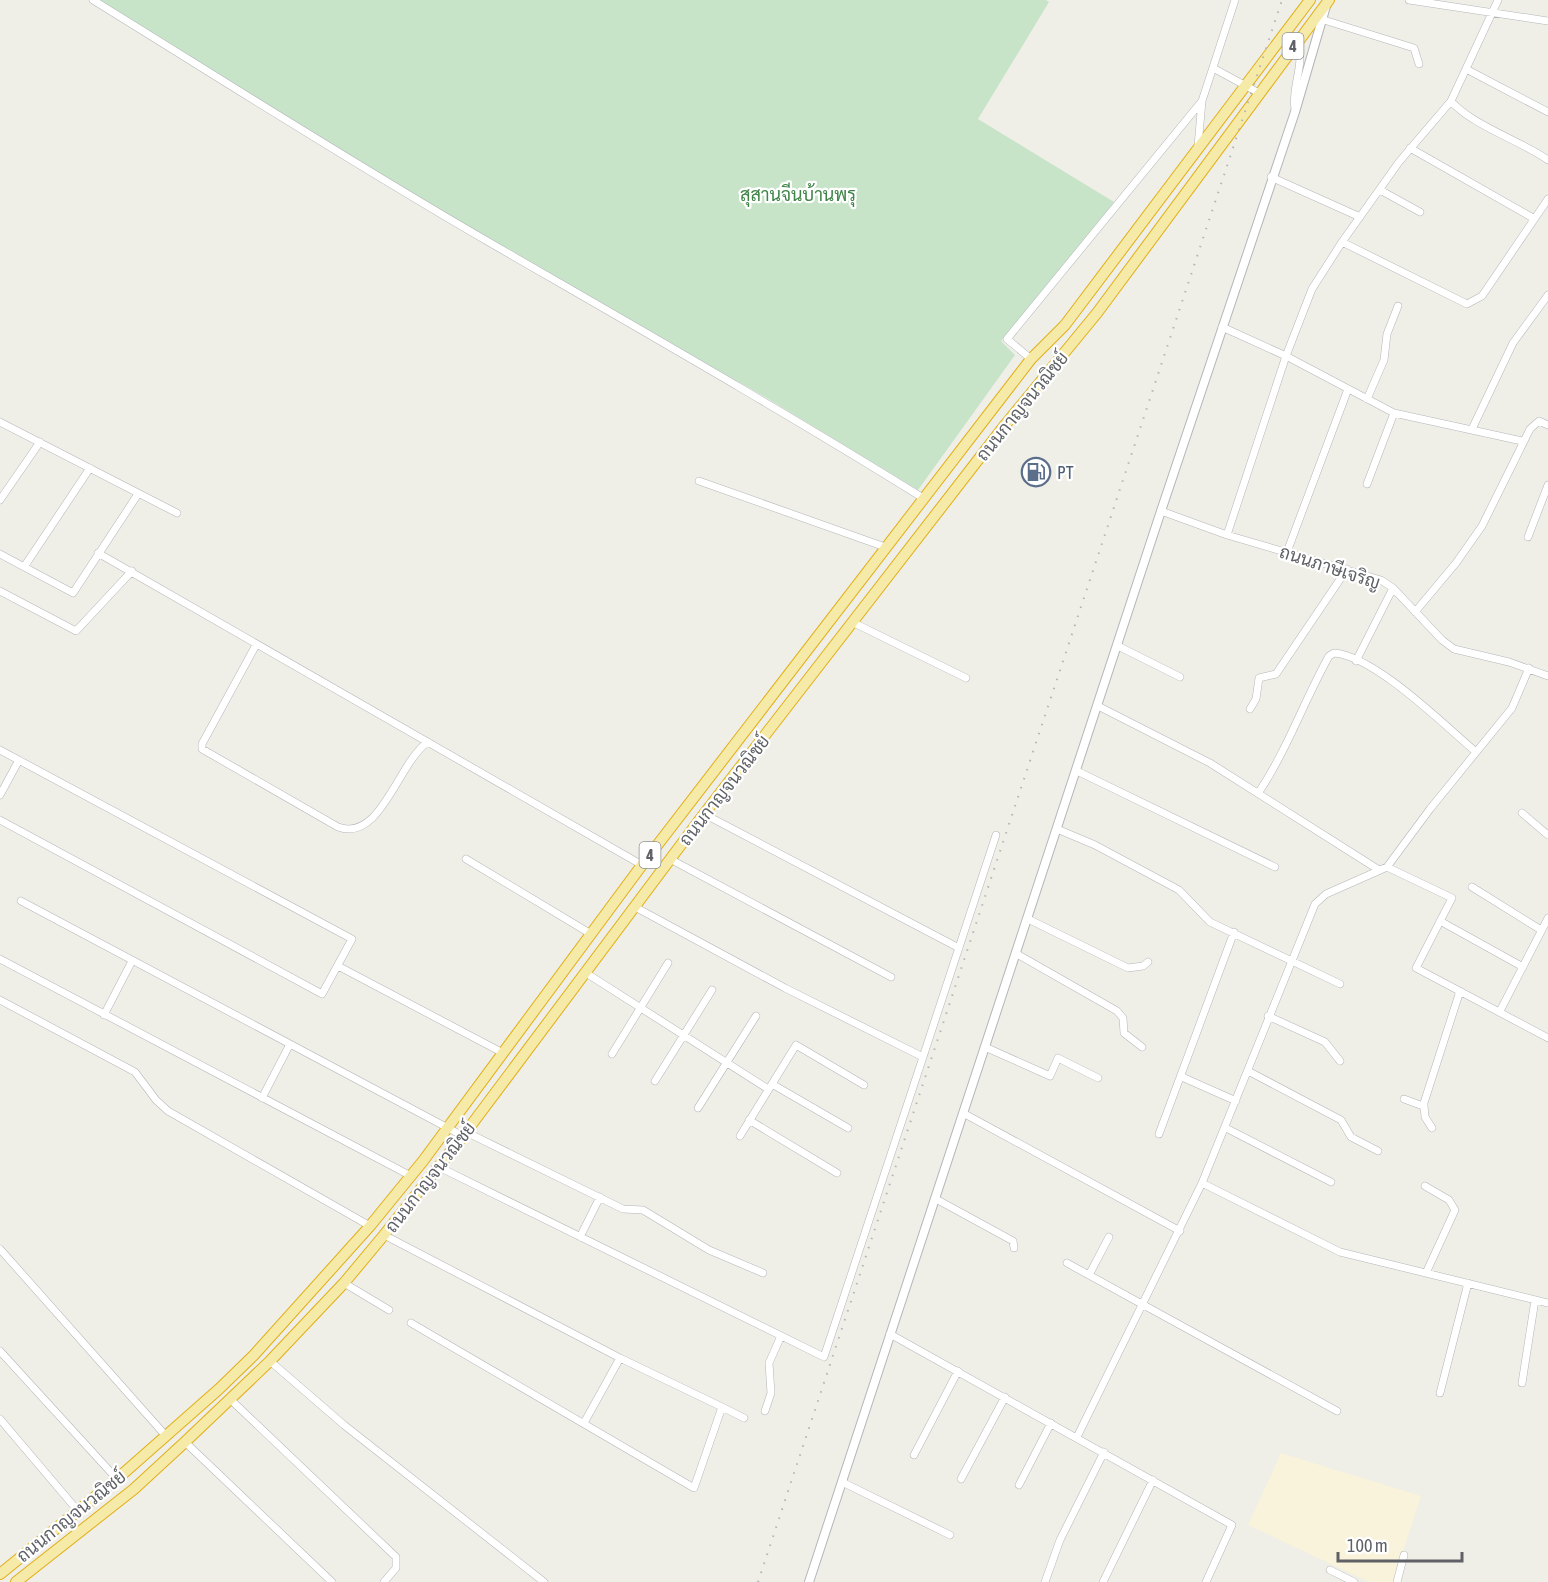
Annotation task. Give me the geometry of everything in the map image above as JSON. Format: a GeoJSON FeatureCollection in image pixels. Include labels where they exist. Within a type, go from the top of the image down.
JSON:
{"type":"FeatureCollection","features":[{"type":"Feature","properties":{"kind":"highway","name":"ถนนกาญจนวณิชย์"},"geometry":{"type":"LineString","coordinates":[[0,1574],[117,1479],[254,1355],[411,1176],[642,865],[885,547],[1031,359],[1065,325],[1310,0]]}},
{"type":"Feature","properties":{"kind":"highway","name":"ถนนกาญจนวณิชย์"},"geometry":{"type":"LineString","coordinates":[[16,1582],[134,1489],[270,1361],[344,1283],[439,1167],[704,814],[1005,425],[1097,313],[1328,2]]}},
{"type":"Feature","properties":{"kind":"highway"},"geometry":{"type":"LineString","coordinates":[[1082,302],[1097,313]]}},
{"type":"Feature","properties":{"kind":"highway"},"geometry":{"type":"LineString","coordinates":[[30,1550],[40,1562]]}},
{"type":"Feature","properties":{"kind":"street"},"geometry":{"type":"LineString","coordinates":[[93,0],[317,140],[488,242],[762,399],[923,498]]}},
{"type":"Feature","properties":{"kind":"street"},"geometry":{"type":"LineString","coordinates":[[1197,150],[1202,101],[1234,0]]}},
{"type":"Feature","properties":{"kind":"street"},"geometry":{"type":"LineString","coordinates":[[1409,0],[1548,21]]}},
{"type":"Feature","properties":{"kind":"street"},"geometry":{"type":"LineString","coordinates":[[1227,535],[1286,356],[1312,289],[1342,242],[1410,148],[1451,101],[1498,0]]}},
{"type":"Feature","properties":{"kind":"street"},"geometry":{"type":"LineString","coordinates":[[810,1582],[1271,177],[1295,112],[1328,2]]}},
{"type":"Feature","properties":{"kind":"street"},"geometry":{"type":"LineString","coordinates":[[1324,20],[1414,48],[1419,64]]}},
{"type":"Feature","properties":{"kind":"street"},"geometry":{"type":"LineString","coordinates":[[1295,112],[1293,98],[1302,53],[1297,41]]}},
{"type":"Feature","properties":{"kind":"street"},"geometry":{"type":"LineString","coordinates":[[1213,68],[1259,93]]}},
{"type":"Feature","properties":{"kind":"street"},"geometry":{"type":"LineString","coordinates":[[1466,69],[1548,112]]}},
{"type":"Feature","properties":{"kind":"street"},"geometry":{"type":"LineString","coordinates":[[1031,359],[1006,339],[1202,101]]}},
{"type":"Feature","properties":{"kind":"street"},"geometry":{"type":"LineString","coordinates":[[1451,101],[1460,112],[1528,146],[1548,159]]}},
{"type":"Feature","properties":{"kind":"street"},"geometry":{"type":"LineString","coordinates":[[1410,148],[1533,218]]}},
{"type":"Feature","properties":{"kind":"street"},"geometry":{"type":"LineString","coordinates":[[1271,177],[1360,217]]}},
{"type":"Feature","properties":{"kind":"street"},"geometry":{"type":"LineString","coordinates":[[1380,190],[1420,212]]}},
{"type":"Feature","properties":{"kind":"street"},"geometry":{"type":"LineString","coordinates":[[1342,242],[1467,304],[1482,296],[1548,199]]}},
{"type":"Feature","properties":{"kind":"street"},"geometry":{"type":"LineString","coordinates":[[1472,429],[1513,343],[1548,295]]}},
{"type":"Feature","properties":{"kind":"street"},"geometry":{"type":"LineString","coordinates":[[1366,399],[1383,360],[1387,334],[1398,306]]}},
{"type":"Feature","properties":{"kind":"street"},"geometry":{"type":"LineString","coordinates":[[1222,327],[1286,356],[1394,413],[1522,441]]}},
{"type":"Feature","properties":{"kind":"street"},"geometry":{"type":"LineString","coordinates":[[1287,552],[1348,389]]}},
{"type":"Feature","properties":{"kind":"street"},"geometry":{"type":"LineString","coordinates":[[1367,484],[1394,413]]}},
{"type":"Feature","properties":{"kind":"street"},"geometry":{"type":"LineString","coordinates":[[1415,612],[1456,563],[1482,526],[1522,441],[1539,421],[1548,425]]}},
{"type":"Feature","properties":{"kind":"street"},"geometry":{"type":"LineString","coordinates":[[0,422],[177,513]]}},
{"type":"Feature","properties":{"kind":"street"},"geometry":{"type":"LineString","coordinates":[[0,500],[40,442]]}},
{"type":"Feature","properties":{"kind":"street"},"geometry":{"type":"LineString","coordinates":[[24,567],[90,468]]}},
{"type":"Feature","properties":{"kind":"street"},"geometry":{"type":"LineString","coordinates":[[699,482],[885,547]]}},
{"type":"Feature","properties":{"kind":"street"},"geometry":{"type":"LineString","coordinates":[[1528,537],[1548,484]]}},
{"type":"Feature","properties":{"kind":"street"},"geometry":{"type":"LineString","coordinates":[[0,554],[73,593],[138,494]]}},
{"type":"Feature","properties":{"kind":"street","name":"ถนนภาษีเจริญ"},"geometry":{"type":"LineString","coordinates":[[1161,511],[1227,535],[1381,580],[1393,588],[1442,640],[1454,649],[1529,668],[1548,676]]}},
{"type":"Feature","properties":{"kind":"street"},"geometry":{"type":"LineString","coordinates":[[98,553],[642,865]]}},
{"type":"Feature","properties":{"kind":"street"},"geometry":{"type":"LineString","coordinates":[[1250,709],[1256,699],[1259,678],[1276,674],[1347,569]]}},
{"type":"Feature","properties":{"kind":"street"},"geometry":{"type":"LineString","coordinates":[[0,591],[76,631],[132,572]]}},
{"type":"Feature","properties":{"kind":"street"},"geometry":{"type":"LineString","coordinates":[[1356,661],[1393,588]]}},
{"type":"Feature","properties":{"kind":"street"},"geometry":{"type":"LineString","coordinates":[[854,623],[966,678]]}},
{"type":"Feature","properties":{"kind":"street"},"geometry":{"type":"LineString","coordinates":[[256,645],[202,744],[202,749],[338,827],[356,830],[370,822],[415,752],[428,742]]}},
{"type":"Feature","properties":{"kind":"street"},"geometry":{"type":"LineString","coordinates":[[1118,646],[1180,677]]}},
{"type":"Feature","properties":{"kind":"street"},"geometry":{"type":"LineString","coordinates":[[1259,792],[1279,763],[1285,742],[1329,656],[1337,653],[1356,661],[1395,684],[1476,752]]}},
{"type":"Feature","properties":{"kind":"street"},"geometry":{"type":"LineString","coordinates":[[1077,1437],[1202,1184],[1291,960],[1318,900],[1326,894],[1387,867],[1512,708],[1529,668]]}},
{"type":"Feature","properties":{"kind":"street"},"geometry":{"type":"LineString","coordinates":[[1098,706],[1210,763],[1379,870]]}},
{"type":"Feature","properties":{"kind":"street"},"geometry":{"type":"LineString","coordinates":[[0,750],[352,939],[322,994],[0,820]]}},
{"type":"Feature","properties":{"kind":"street"},"geometry":{"type":"LineString","coordinates":[[0,795],[19,760]]}},
{"type":"Feature","properties":{"kind":"street"},"geometry":{"type":"LineString","coordinates":[[1077,771],[1275,867]]}},
{"type":"Feature","properties":{"kind":"street"},"geometry":{"type":"LineString","coordinates":[[1522,813],[1548,835]]}},
{"type":"Feature","properties":{"kind":"street"},"geometry":{"type":"LineString","coordinates":[[704,814],[958,948]]}},
{"type":"Feature","properties":{"kind":"street"},"geometry":{"type":"LineString","coordinates":[[1057,829],[1095,845],[1174,886],[1184,893],[1209,921],[1340,984]]}},
{"type":"Feature","properties":{"kind":"street"},"geometry":{"type":"LineString","coordinates":[[439,1167],[824,1357],[996,835]]}},
{"type":"Feature","properties":{"kind":"street"},"geometry":{"type":"LineString","coordinates":[[466,859],[591,934]]}},
{"type":"Feature","properties":{"kind":"street"},"geometry":{"type":"LineString","coordinates":[[670,860],[891,977]]}},
{"type":"Feature","properties":{"kind":"street"},"geometry":{"type":"LineString","coordinates":[[1387,867],[1452,898],[1416,968],[1548,1038]]}},
{"type":"Feature","properties":{"kind":"street"},"geometry":{"type":"LineString","coordinates":[[1472,887],[1541,930]]}},
{"type":"Feature","properties":{"kind":"street"},"geometry":{"type":"LineString","coordinates":[[21,901],[447,1128],[623,1209],[643,1210],[709,1250],[763,1273]]}},
{"type":"Feature","properties":{"kind":"street"},"geometry":{"type":"LineString","coordinates":[[635,907],[785,988],[923,1057]]}},
{"type":"Feature","properties":{"kind":"street"},"geometry":{"type":"LineString","coordinates":[[1500,1011],[1548,918]]}},
{"type":"Feature","properties":{"kind":"street"},"geometry":{"type":"LineString","coordinates":[[1028,919],[1128,968],[1143,966],[1148,962]]}},
{"type":"Feature","properties":{"kind":"street"},"geometry":{"type":"LineString","coordinates":[[1440,921],[1523,967]]}},
{"type":"Feature","properties":{"kind":"street"},"geometry":{"type":"LineString","coordinates":[[1160,1134],[1234,932]]}},
{"type":"Feature","properties":{"kind":"street"},"geometry":{"type":"LineString","coordinates":[[1017,954],[1117,1011],[1122,1016],[1124,1033],[1142,1047]]}},
{"type":"Feature","properties":{"kind":"street"},"geometry":{"type":"LineString","coordinates":[[0,959],[411,1176]]}},
{"type":"Feature","properties":{"kind":"street"},"geometry":{"type":"LineString","coordinates":[[104,1015],[132,961]]}},
{"type":"Feature","properties":{"kind":"street"},"geometry":{"type":"LineString","coordinates":[[612,1054],[668,963]]}},
{"type":"Feature","properties":{"kind":"street"},"geometry":{"type":"LineString","coordinates":[[338,966],[502,1053]]}},
{"type":"Feature","properties":{"kind":"street"},"geometry":{"type":"LineString","coordinates":[[586,972],[727,1063],[848,1128]]}},
{"type":"Feature","properties":{"kind":"street"},"geometry":{"type":"LineString","coordinates":[[655,1081],[712,990]]}},
{"type":"Feature","properties":{"kind":"street"},"geometry":{"type":"LineString","coordinates":[[1432,1128],[1425,1117],[1424,1105],[1460,992]]}},
{"type":"Feature","properties":{"kind":"street"},"geometry":{"type":"LineString","coordinates":[[0,1000],[135,1072],[164,1108],[369,1226]]}},
{"type":"Feature","properties":{"kind":"street"},"geometry":{"type":"LineString","coordinates":[[698,1108],[756,1016]]}},
{"type":"Feature","properties":{"kind":"street"},"geometry":{"type":"LineString","coordinates":[[1269,1016],[1325,1042],[1341,1061]]}},
{"type":"Feature","properties":{"kind":"street"},"geometry":{"type":"LineString","coordinates":[[262,1098],[290,1044]]}},
{"type":"Feature","properties":{"kind":"street"},"geometry":{"type":"LineString","coordinates":[[740,1136],[796,1045],[864,1085]]}},
{"type":"Feature","properties":{"kind":"street"},"geometry":{"type":"LineString","coordinates":[[985,1047],[1050,1076],[1058,1058],[1098,1078]]}},
{"type":"Feature","properties":{"kind":"street"},"geometry":{"type":"LineString","coordinates":[[1248,1071],[1341,1120],[1351,1137],[1378,1151]]}},
{"type":"Feature","properties":{"kind":"street"},"geometry":{"type":"LineString","coordinates":[[1182,1077],[1236,1101]]}},
{"type":"Feature","properties":{"kind":"street"},"geometry":{"type":"LineString","coordinates":[[1404,1099],[1424,1105]]}},
{"type":"Feature","properties":{"kind":"street"},"geometry":{"type":"LineString","coordinates":[[963,1113],[1180,1231]]}},
{"type":"Feature","properties":{"kind":"street"},"geometry":{"type":"LineString","coordinates":[[749,1120],[837,1173]]}},
{"type":"Feature","properties":{"kind":"street"},"geometry":{"type":"LineString","coordinates":[[1226,1128],[1331,1182]]}},
{"type":"Feature","properties":{"kind":"street"},"geometry":{"type":"LineString","coordinates":[[1202,1184],[1340,1252],[1548,1303]]}},
{"type":"Feature","properties":{"kind":"street"},"geometry":{"type":"LineString","coordinates":[[1425,1186],[1449,1200],[1455,1210],[1425,1273]]}},
{"type":"Feature","properties":{"kind":"street"},"geometry":{"type":"LineString","coordinates":[[580,1237],[600,1197]]}},
{"type":"Feature","properties":{"kind":"street"},"geometry":{"type":"LineString","coordinates":[[936,1199],[1001,1232],[1013,1241],[1014,1248]]}},
{"type":"Feature","properties":{"kind":"street"},"geometry":{"type":"LineString","coordinates":[[384,1234],[620,1358],[744,1418]]}},
{"type":"Feature","properties":{"kind":"street"},"geometry":{"type":"LineString","coordinates":[[1089,1275],[1109,1237]]}},
{"type":"Feature","properties":{"kind":"street"},"geometry":{"type":"LineString","coordinates":[[0,1249],[166,1436]]}},
{"type":"Feature","properties":{"kind":"street"},"geometry":{"type":"LineString","coordinates":[[1067,1263],[1337,1411]]}},
{"type":"Feature","properties":{"kind":"street"},"geometry":{"type":"LineString","coordinates":[[344,1283],[389,1310]]}},
{"type":"Feature","properties":{"kind":"street"},"geometry":{"type":"LineString","coordinates":[[1440,1393],[1468,1283]]}},
{"type":"Feature","properties":{"kind":"street"},"geometry":{"type":"LineString","coordinates":[[1522,1383],[1535,1300]]}},
{"type":"Feature","properties":{"kind":"street"},"geometry":{"type":"LineString","coordinates":[[411,1323],[694,1488],[723,1407]]}},
{"type":"Feature","properties":{"kind":"street"},"geometry":{"type":"LineString","coordinates":[[890,1334],[1232,1525],[1206,1582]]}},
{"type":"Feature","properties":{"kind":"street"},"geometry":{"type":"LineString","coordinates":[[765,1411],[771,1393],[768,1363],[781,1336]]}},
{"type":"Feature","properties":{"kind":"street"},"geometry":{"type":"LineString","coordinates":[[0,1351],[117,1479]]}},
{"type":"Feature","properties":{"kind":"street"},"geometry":{"type":"LineString","coordinates":[[584,1423],[620,1358]]}},
{"type":"Feature","properties":{"kind":"street"},"geometry":{"type":"LineString","coordinates":[[270,1361],[344,1425],[544,1582]]}},
{"type":"Feature","properties":{"kind":"street"},"geometry":{"type":"LineString","coordinates":[[914,1455],[958,1371]]}},
{"type":"Feature","properties":{"kind":"street"},"geometry":{"type":"LineString","coordinates":[[961,1479],[1005,1397]]}},
{"type":"Feature","properties":{"kind":"street"},"geometry":{"type":"LineString","coordinates":[[230,1399],[396,1557],[396,1568],[384,1582]]}},
{"type":"Feature","properties":{"kind":"street"},"geometry":{"type":"LineString","coordinates":[[0,1419],[78,1511]]}},
{"type":"Feature","properties":{"kind":"street"},"geometry":{"type":"LineString","coordinates":[[1019,1485],[1051,1423]]}},
{"type":"Feature","properties":{"kind":"street"},"geometry":{"type":"LineString","coordinates":[[185,1442],[332,1582]]}},
{"type":"Feature","properties":{"kind":"street"},"geometry":{"type":"LineString","coordinates":[[1045,1582],[1060,1540],[1104,1452]]}},
{"type":"Feature","properties":{"kind":"street"},"geometry":{"type":"LineString","coordinates":[[1103,1582],[1153,1480]]}},
{"type":"Feature","properties":{"kind":"street"},"geometry":{"type":"LineString","coordinates":[[842,1482],[950,1535]]}},
{"type":"Feature","properties":{"kind":"street"},"geometry":{"type":"LineString","coordinates":[[1397,1582],[1404,1556]]}},
{"type":"Feature","properties":{"kind":"street"},"geometry":{"type":"LineString","coordinates":[[1330,1570],[1354,1582]]}},
{"type":"Feature","properties":{"kind":"green space","name":"สุสานจีนบ้านพรุ"},"geometry":{"type":"Polygon","coordinates":[[[95,0],[1046,0],[1049,2],[978,119],[1114,202],[1001,341],[1015,355],[918,490],[765,397],[489,239],[95,0]]]}},
{"type":"Feature","properties":{"kind":"sand"},"geometry":{"type":"Polygon","coordinates":[[[1281,1453],[1421,1496],[1393,1582],[1369,1582],[1248,1525],[1281,1453]]]}},
{"type":"Feature","properties":{"kind":"railway"},"geometry":{"type":"LineString","coordinates":[[758,1582],[1282,0]]}},
{"type":"Feature","properties":{"kind":"place","name":"PT"},"geometry":{"type":"Point","coordinates":[1036,472]}}]}
